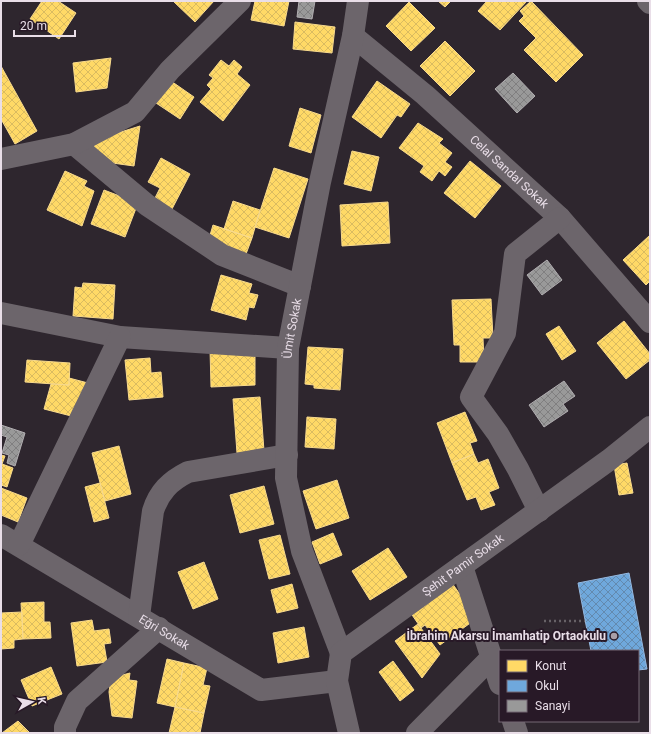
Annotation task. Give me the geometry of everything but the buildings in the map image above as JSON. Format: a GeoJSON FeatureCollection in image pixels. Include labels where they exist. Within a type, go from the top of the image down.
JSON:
{"type":"FeatureCollection","features":[{"type":"Feature","properties":{"kind":"street"},"geometry":{"type":"LineString","coordinates":[[1,159],[74,144],[136,112],[170,70],[240,1]]}},
{"type":"Feature","properties":{"kind":"street","name":"Ümit Sokak"},"geometry":{"type":"LineString","coordinates":[[341,652],[302,551],[286,478],[288,348],[320,182],[353,36],[358,1]]}},
{"type":"Feature","properties":{"kind":"street","name":"Celal Sandal Sokak"},"geometry":{"type":"LineString","coordinates":[[353,36],[425,95],[560,218],[650,322]]}},
{"type":"Feature","properties":{"kind":"street"},"geometry":{"type":"LineString","coordinates":[[74,144],[148,204],[222,255],[300,286]]}},
{"type":"Feature","properties":{"kind":"street"},"geometry":{"type":"LineString","coordinates":[[539,510],[498,434],[471,397],[505,333],[515,254],[560,218]]}},
{"type":"Feature","properties":{"kind":"street"},"geometry":{"type":"LineString","coordinates":[[1,313],[120,338],[288,348]]}},
{"type":"Feature","properties":{"kind":"street"},"geometry":{"type":"LineString","coordinates":[[10,540],[120,338]]}},
{"type":"Feature","properties":{"kind":"street","name":"Şehit Pamir Sokak"},"geometry":{"type":"LineString","coordinates":[[341,652],[609,460],[650,427]]}},
{"type":"Feature","properties":{"kind":"street"},"geometry":{"type":"LineString","coordinates":[[139,616],[153,511],[157,500],[169,483],[188,472],[287,455]]}},
{"type":"Feature","properties":{"kind":"street","name":"Eğri Sokak"},"geometry":{"type":"LineString","coordinates":[[10,540],[261,690],[337,681]]}},
{"type":"Feature","properties":{"kind":"street"},"geometry":{"type":"LineString","coordinates":[[462,566],[499,681]]}},
{"type":"Feature","properties":{"kind":"street"},"geometry":{"type":"LineString","coordinates":[[65,733],[65,727],[76,701],[159,628]]}},
{"type":"Feature","properties":{"kind":"street"},"geometry":{"type":"LineString","coordinates":[[341,652],[337,681],[349,733]]}},
{"type":"Feature","properties":{"kind":"street"},"geometry":{"type":"LineString","coordinates":[[417,733],[491,658]]}},
{"type":"Feature","properties":{"kind":"street"},"geometry":{"type":"LineString","coordinates":[[513,722],[517,733]]}},
{"type":"Feature","properties":{"kind":"path"},"geometry":{"type":"LineString","coordinates":[[544,621],[585,621]]}},
{"type":"Feature","properties":{"kind":"place","name":"İbrahim Akarsu İmamhatip Ortaokulu"},"geometry":{"type":"Point","coordinates":[614,636]}}]}
